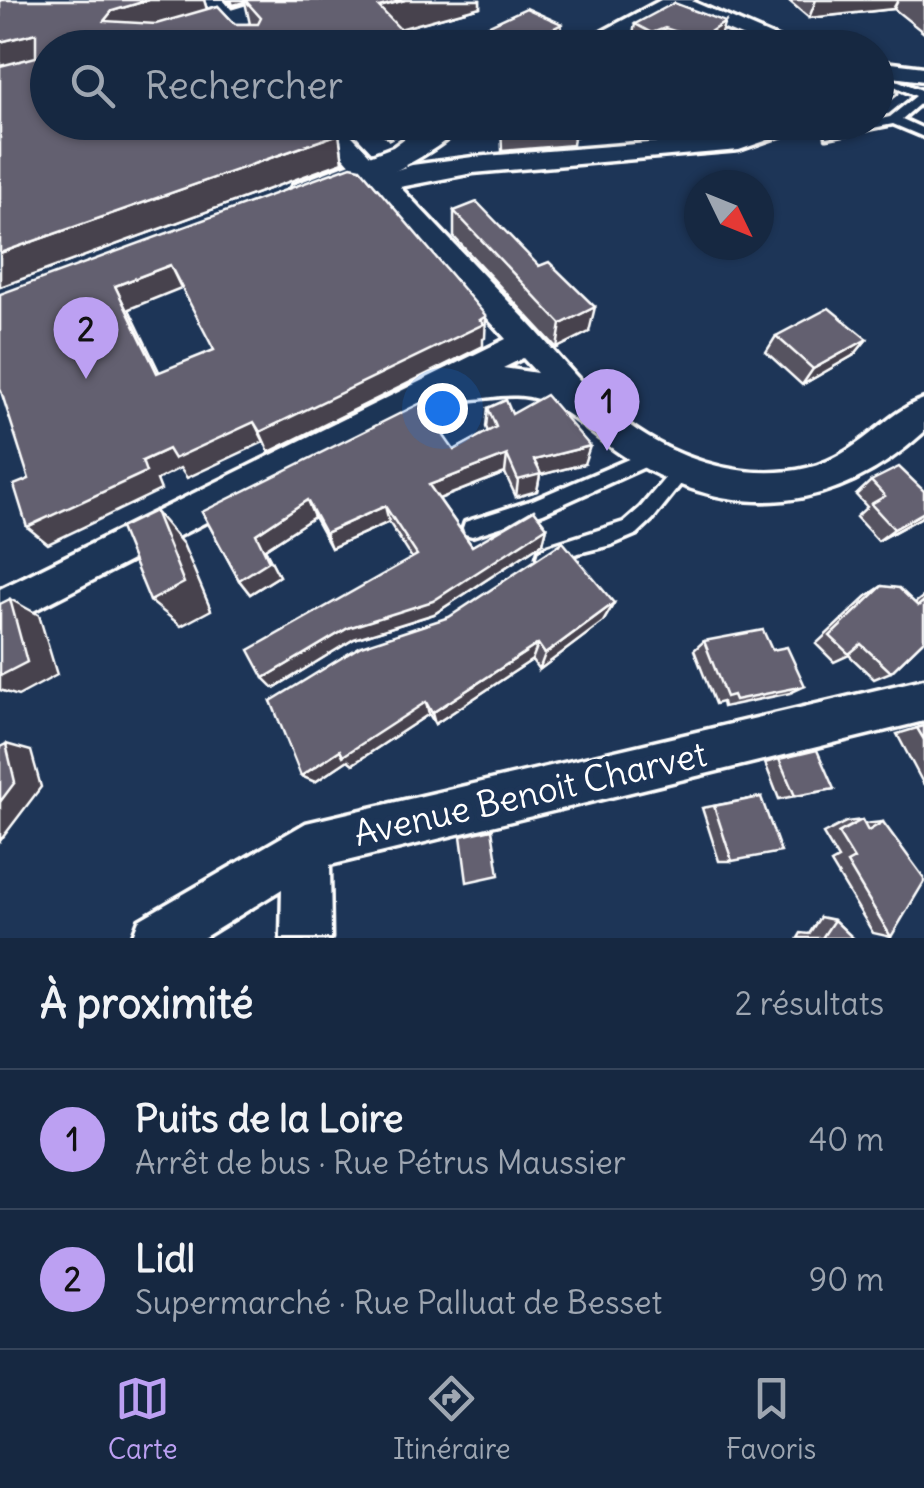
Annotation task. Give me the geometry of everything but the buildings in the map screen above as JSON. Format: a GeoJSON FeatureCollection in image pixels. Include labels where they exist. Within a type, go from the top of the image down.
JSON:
{"type":"FeatureCollection","features":[{"type":"Feature","properties":{"kind":"main road"},"geometry":{"type":"LineString","coordinates":[[175,30],[220,10],[293,0]]}},
{"type":"Feature","properties":{"kind":"main road"},"geometry":{"type":"LineString","coordinates":[[621,30],[674,4]]}},
{"type":"Feature","properties":{"kind":"main road"},"geometry":{"type":"LineString","coordinates":[[280,202],[376,177],[427,140]]}},
{"type":"Feature","properties":{"kind":"street"},"geometry":{"type":"LineString","coordinates":[[674,4],[727,30]]}},
{"type":"Feature","properties":{"kind":"street"},"geometry":{"type":"LineString","coordinates":[[674,4],[743,30]]}},
{"type":"Feature","properties":{"kind":"street"},"geometry":{"type":"LineString","coordinates":[[220,10],[238,30]]}},
{"type":"Feature","properties":{"kind":"street"},"geometry":{"type":"LineString","coordinates":[[342,140],[603,424]]}},
{"type":"Feature","properties":{"kind":"street"},"geometry":{"type":"LineString","coordinates":[[454,140],[473,164]]}},
{"type":"Feature","properties":{"kind":"street"},"geometry":{"type":"LineString","coordinates":[[376,177],[624,140]]}},
{"type":"Feature","properties":{"kind":"street"},"geometry":{"type":"LineString","coordinates":[[0,609],[525,343]]}},
{"type":"Feature","properties":{"kind":"street"},"geometry":{"type":"LineString","coordinates":[[405,404],[482,380],[512,380],[570,398],[603,424],[667,463],[726,484],[775,492],[825,480],[902,435],[924,412]]}},
{"type":"Feature","properties":{"kind":"street","name":"Avenue Benoit Charvet"},"geometry":{"type":"LineString","coordinates":[[157,938],[306,846],[924,700]]}},
{"type":"Feature","properties":{"kind":"street"},"geometry":{"type":"LineString","coordinates":[[306,846],[306,938]]}},
{"type":"Feature","properties":{"kind":"lane"},"geometry":{"type":"LineString","coordinates":[[894,85],[924,95]]}},
{"type":"Feature","properties":{"kind":"lane"},"geometry":{"type":"LineString","coordinates":[[924,95],[894,120],[924,133]]}},
{"type":"Feature","properties":{"kind":"lane"},"geometry":{"type":"LineString","coordinates":[[472,528],[667,463]]}},
{"type":"Feature","properties":{"kind":"lane"},"geometry":{"type":"LineString","coordinates":[[523,572],[560,547],[594,542],[626,531],[667,463]]}},
{"type":"Feature","properties":{"kind":"place","name":"Lidl"},"geometry":{"type":"Point","coordinates":[86,379]}},
{"type":"Feature","properties":{"kind":"place","name":"Puits de la Loire"},"geometry":{"type":"Point","coordinates":[607,451]}}]}
